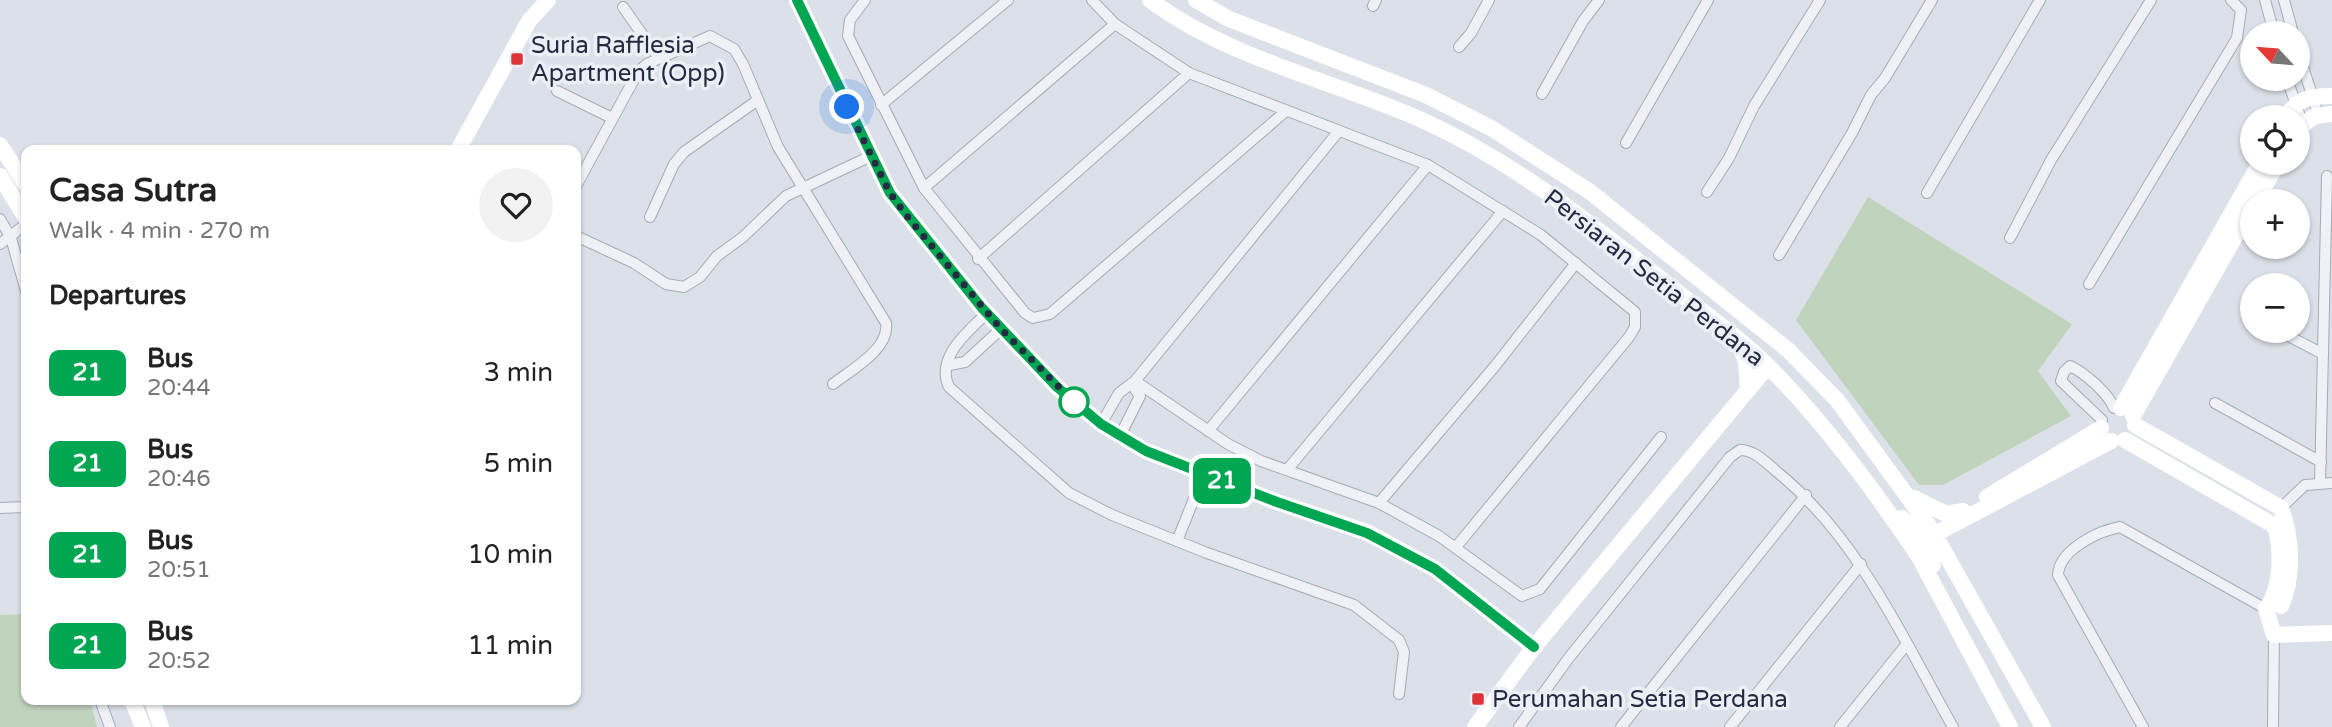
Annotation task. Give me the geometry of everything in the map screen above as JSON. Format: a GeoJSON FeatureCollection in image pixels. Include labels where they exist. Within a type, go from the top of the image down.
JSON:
{"type":"FeatureCollection","features":[{"type":"Feature","properties":{"kind":"main road"},"geometry":{"type":"LineString","coordinates":[[461,145],[529,21],[548,0]]}},
{"type":"Feature","properties":{"kind":"main road"},"geometry":{"type":"LineString","coordinates":[[797,0],[871,156],[906,215],[1001,329],[1057,387],[1101,424],[1146,451],[1367,533],[1435,569],[1534,647]]}},
{"type":"Feature","properties":{"kind":"main road","name":"Persiaran Setia Perdana"},"geometry":{"type":"LineString","coordinates":[[1150,0],[1218,41],[1416,117],[1479,149],[1575,211],[1768,366],[1847,459],[1919,557],[2010,727]]}},
{"type":"Feature","properties":{"kind":"main road","name":"Persiaran Setia Perdana"},"geometry":{"type":"LineString","coordinates":[[1196,0],[1229,19],[1426,95],[1491,128],[1589,191],[1769,335],[1838,400],[1907,493],[1956,571],[2043,727]]}},
{"type":"Feature","properties":{"kind":"main road"},"geometry":{"type":"LineString","coordinates":[[2304,105],[2310,96],[2332,96]]}},
{"type":"Feature","properties":{"kind":"main road"},"geometry":{"type":"LineString","coordinates":[[0,145],[21,177]]}},
{"type":"Feature","properties":{"kind":"main road"},"geometry":{"type":"LineString","coordinates":[[2110,432],[2132,435],[2126,414],[2254,175]]}},
{"type":"Feature","properties":{"kind":"main road"},"geometry":{"type":"LineString","coordinates":[[0,176],[21,210]]}},
{"type":"Feature","properties":{"kind":"main road"},"geometry":{"type":"LineString","coordinates":[[1958,632],[1952,605],[1927,552],[1931,535],[2110,432],[2126,414],[2240,227]]}},
{"type":"Feature","properties":{"kind":"main road"},"geometry":{"type":"LineString","coordinates":[[1475,727],[1534,647],[1768,366],[1769,335]]}},
{"type":"Feature","properties":{"kind":"main road"},"geometry":{"type":"LineString","coordinates":[[1739,342],[1746,362],[1748,389]]}},
{"type":"Feature","properties":{"kind":"main road"},"geometry":{"type":"LineString","coordinates":[[1768,366],[1801,363]]}},
{"type":"Feature","properties":{"kind":"main road"},"geometry":{"type":"LineString","coordinates":[[1748,389],[1768,383],[1790,391]]}},
{"type":"Feature","properties":{"kind":"main road"},"geometry":{"type":"LineString","coordinates":[[2126,414],[2276,513]]}},
{"type":"Feature","properties":{"kind":"main road"},"geometry":{"type":"LineString","coordinates":[[2110,432],[2258,516],[2276,513]]}},
{"type":"Feature","properties":{"kind":"main road"},"geometry":{"type":"LineString","coordinates":[[1847,459],[1878,487],[1909,527],[1931,535]]}},
{"type":"Feature","properties":{"kind":"main road"},"geometry":{"type":"LineString","coordinates":[[1907,493],[1934,511],[1965,515]]}},
{"type":"Feature","properties":{"kind":"main road"},"geometry":{"type":"LineString","coordinates":[[2276,513],[2278,572],[2273,606],[2281,634],[2332,633]]}},
{"type":"Feature","properties":{"kind":"main road"},"geometry":{"type":"LineString","coordinates":[[1956,571],[1952,549],[1956,532],[1965,515]]}},
{"type":"Feature","properties":{"kind":"main road"},"geometry":{"type":"LineString","coordinates":[[1518,634],[1548,630]]}},
{"type":"Feature","properties":{"kind":"main road"},"geometry":{"type":"LineString","coordinates":[[1518,634],[1522,653],[1520,666]]}},
{"type":"Feature","properties":{"kind":"main road"},"geometry":{"type":"LineString","coordinates":[[134,705],[143,727]]}},
{"type":"Feature","properties":{"kind":"main road"},"geometry":{"type":"LineString","coordinates":[[154,705],[161,727]]}},
{"type":"Feature","properties":{"kind":"street"},"geometry":{"type":"LineString","coordinates":[[865,0],[850,20],[848,36],[924,188],[978,259],[1025,313],[1033,318],[1049,314],[1286,111]]}},
{"type":"Feature","properties":{"kind":"street"},"geometry":{"type":"LineString","coordinates":[[881,105],[1008,0]]}},
{"type":"Feature","properties":{"kind":"street"},"geometry":{"type":"LineString","coordinates":[[1092,0],[1115,24],[1189,73],[1428,165],[1503,211],[1576,262],[1632,306],[1637,319],[1635,327],[1457,547]]}},
{"type":"Feature","properties":{"kind":"street"},"geometry":{"type":"LineString","coordinates":[[1459,47],[1471,33],[1489,0]]}},
{"type":"Feature","properties":{"kind":"street"},"geometry":{"type":"LineString","coordinates":[[1542,94],[1583,21],[1599,0]]}},
{"type":"Feature","properties":{"kind":"street"},"geometry":{"type":"LineString","coordinates":[[1626,143],[1708,0]]}},
{"type":"Feature","properties":{"kind":"street"},"geometry":{"type":"LineString","coordinates":[[1707,192],[1729,158],[1754,106],[1820,0]]}},
{"type":"Feature","properties":{"kind":"street"},"geometry":{"type":"LineString","coordinates":[[1779,256],[1852,133],[1871,95],[1885,78],[1932,0]]}},
{"type":"Feature","properties":{"kind":"street"},"geometry":{"type":"LineString","coordinates":[[1927,192],[2039,0]]}},
{"type":"Feature","properties":{"kind":"street"},"geometry":{"type":"LineString","coordinates":[[2010,238],[2050,160],[2151,0]]}},
{"type":"Feature","properties":{"kind":"street"},"geometry":{"type":"LineString","coordinates":[[2089,284],[2237,38],[2241,10],[2231,0]]}},
{"type":"Feature","properties":{"kind":"street"},"geometry":{"type":"LineString","coordinates":[[2265,0],[2271,21]]}},
{"type":"Feature","properties":{"kind":"street"},"geometry":{"type":"LineString","coordinates":[[2284,0],[2290,21]]}},
{"type":"Feature","properties":{"kind":"street"},"geometry":{"type":"LineString","coordinates":[[623,7],[659,58]]}},
{"type":"Feature","properties":{"kind":"street"},"geometry":{"type":"LineString","coordinates":[[924,188],[1115,24]]}},
{"type":"Feature","properties":{"kind":"street"},"geometry":{"type":"LineString","coordinates":[[581,177],[638,72],[659,58],[710,36],[733,48],[778,147],[887,328],[881,345],[833,384]]}},
{"type":"Feature","properties":{"kind":"street"},"geometry":{"type":"LineString","coordinates":[[978,259],[1189,73]]}},
{"type":"Feature","properties":{"kind":"street"},"geometry":{"type":"LineString","coordinates":[[557,91],[612,118]]}},
{"type":"Feature","properties":{"kind":"street"},"geometry":{"type":"LineString","coordinates":[[2309,91],[2325,114]]}},
{"type":"Feature","properties":{"kind":"street"},"geometry":{"type":"LineString","coordinates":[[650,217],[674,164],[684,152],[758,100]]}},
{"type":"Feature","properties":{"kind":"street"},"geometry":{"type":"LineString","coordinates":[[1101,424],[1119,393],[1134,383],[1338,132]]}},
{"type":"Feature","properties":{"kind":"street"},"geometry":{"type":"LineString","coordinates":[[581,238],[634,263],[666,284],[684,287],[700,278],[717,256],[743,237],[786,196],[871,156]]}},
{"type":"Feature","properties":{"kind":"street"},"geometry":{"type":"LineString","coordinates":[[1208,431],[1428,165]]}},
{"type":"Feature","properties":{"kind":"street"},"geometry":{"type":"LineString","coordinates":[[2276,513],[2305,485],[2326,483],[2321,462],[2327,176]]}},
{"type":"Feature","properties":{"kind":"street"},"geometry":{"type":"LineString","coordinates":[[1287,470],[1503,211]]}},
{"type":"Feature","properties":{"kind":"street"},"geometry":{"type":"LineString","coordinates":[[0,219],[11,238],[21,273]]}},
{"type":"Feature","properties":{"kind":"street"},"geometry":{"type":"LineString","coordinates":[[0,244],[21,229]]}},
{"type":"Feature","properties":{"kind":"street"},"geometry":{"type":"LineString","coordinates":[[1379,503],[1495,366],[1576,262]]}},
{"type":"Feature","properties":{"kind":"street"},"geometry":{"type":"LineString","coordinates":[[987,313],[952,348],[945,379],[949,387],[1069,493],[1112,515],[1177,541],[1354,605],[1399,640],[1404,652],[1399,694]]}},
{"type":"Feature","properties":{"kind":"street"},"geometry":{"type":"LineString","coordinates":[[949,365],[965,362],[1001,329]]}},
{"type":"Feature","properties":{"kind":"street"},"geometry":{"type":"LineString","coordinates":[[2302,343],[2323,354]]}},
{"type":"Feature","properties":{"kind":"street"},"geometry":{"type":"LineString","coordinates":[[2110,432],[2061,381],[2064,372],[2070,366],[2077,369],[2126,414]]}},
{"type":"Feature","properties":{"kind":"street"},"geometry":{"type":"LineString","coordinates":[[1134,383],[1208,431],[1261,461],[1379,503],[1457,547],[1522,596],[1540,589],[1661,437]]}},
{"type":"Feature","properties":{"kind":"street"},"geometry":{"type":"LineString","coordinates":[[1120,436],[1140,396],[1134,383]]}},
{"type":"Feature","properties":{"kind":"street"},"geometry":{"type":"LineString","coordinates":[[2215,403],[2321,462]]}},
{"type":"Feature","properties":{"kind":"street"},"geometry":{"type":"LineString","coordinates":[[1519,727],[1568,659],[1730,457],[1740,450],[1753,452],[1806,495],[1861,564],[1951,726]]}},
{"type":"Feature","properties":{"kind":"street"},"geometry":{"type":"LineString","coordinates":[[1177,541],[1204,474]]}},
{"type":"Feature","properties":{"kind":"street"},"geometry":{"type":"LineString","coordinates":[[1621,727],[1806,495]]}},
{"type":"Feature","properties":{"kind":"street"},"geometry":{"type":"LineString","coordinates":[[0,508],[21,507]]}},
{"type":"Feature","properties":{"kind":"street"},"geometry":{"type":"LineString","coordinates":[[2143,727],[2058,575],[2058,566],[2065,555],[2107,529],[2120,527],[2273,606]]}},
{"type":"Feature","properties":{"kind":"street"},"geometry":{"type":"LineString","coordinates":[[1730,727],[1861,564]]}},
{"type":"Feature","properties":{"kind":"street"},"geometry":{"type":"LineString","coordinates":[[2273,727],[2281,634]]}},
{"type":"Feature","properties":{"kind":"street"},"geometry":{"type":"LineString","coordinates":[[1840,727],[1906,645]]}},
{"type":"Feature","properties":{"kind":"street"},"geometry":{"type":"LineString","coordinates":[[102,705],[110,727]]}},
{"type":"Feature","properties":{"kind":"green space"},"geometry":{"type":"Polygon","coordinates":[[[1868,197],[2072,324],[2038,371],[2071,416],[1943,485],[1919,485],[1796,320],[1868,197]]]}},
{"type":"Feature","properties":{"kind":"green space"},"geometry":{"type":"Polygon","coordinates":[[[21,614],[21,705],[91,705],[97,727],[0,727],[0,615],[21,614]]]}},
{"type":"Feature","properties":{"kind":"bus line","name":"21"},"geometry":{"type":"LineString","coordinates":[[797,0],[803,6],[847,107],[890,193],[982,308],[1057,387],[1101,424],[1146,451],[1277,502],[1367,533],[1435,569],[1534,647]]}},
{"type":"Feature","properties":{"kind":"place","name":"Suria Rafflesia Apartment (Opp)"},"geometry":{"type":"Point","coordinates":[517,59]}},
{"type":"Feature","properties":{"kind":"place","name":"Perumahan Setia Perdana"},"geometry":{"type":"Point","coordinates":[1478,699]}},
{"type":"Feature","properties":{"kind":"route"},"geometry":{"type":"LineString","coordinates":[[847,107],[890,193],[906,215],[1018,348],[1074,402]]}}]}
